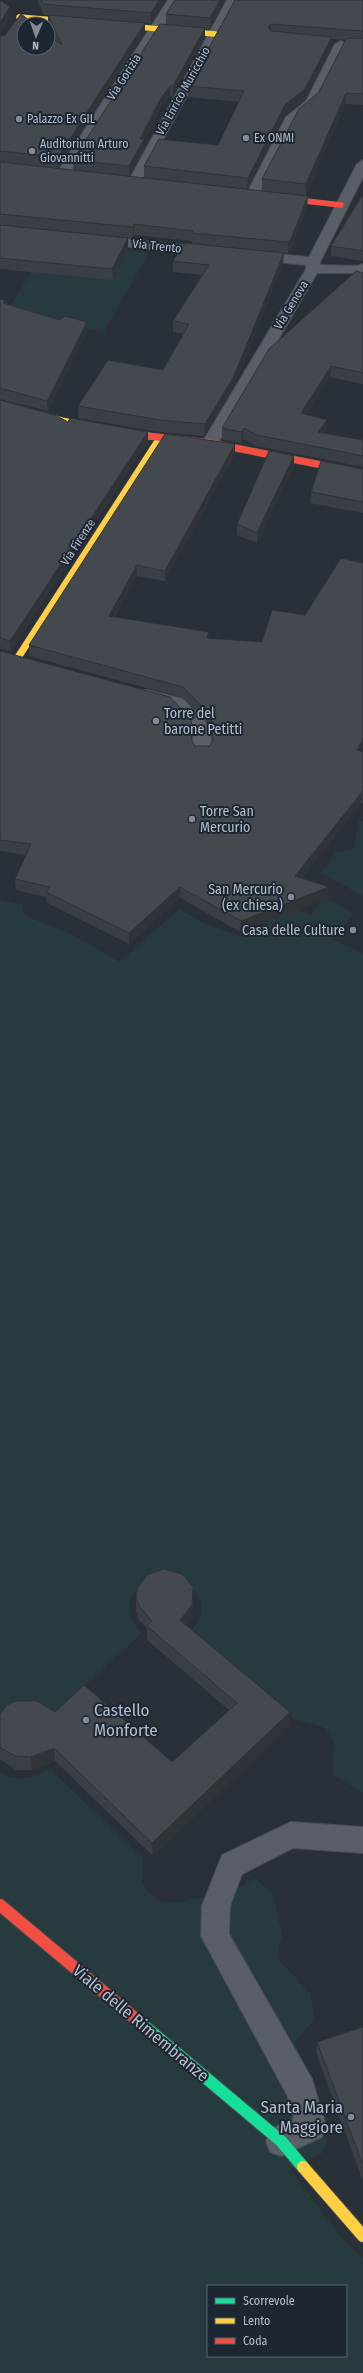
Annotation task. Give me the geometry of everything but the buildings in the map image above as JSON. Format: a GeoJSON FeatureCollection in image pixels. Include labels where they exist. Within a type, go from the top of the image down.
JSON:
{"type":"FeatureCollection","features":[{"type":"Feature","properties":{"kind":"street","name":"Via Gorizia"},"geometry":{"type":"LineString","coordinates":[[58,174],[174,0]]}},
{"type":"Feature","properties":{"kind":"street","name":"Via Enrico Muricchio"},"geometry":{"type":"LineString","coordinates":[[134,182],[233,0]]}},
{"type":"Feature","properties":{"kind":"street"},"geometry":{"type":"LineString","coordinates":[[19,7],[16,20],[87,23]]}},
{"type":"Feature","properties":{"kind":"street"},"geometry":{"type":"LineString","coordinates":[[110,25],[215,34]]}},
{"type":"Feature","properties":{"kind":"street"},"geometry":{"type":"LineString","coordinates":[[326,43],[356,45]]}},
{"type":"Feature","properties":{"kind":"street"},"geometry":{"type":"LineString","coordinates":[[341,44],[311,103],[292,117],[256,196],[341,205]]}},
{"type":"Feature","properties":{"kind":"street","name":"Via Genova"},"geometry":{"type":"LineString","coordinates":[[210,443],[313,266],[341,205],[363,164]]}},
{"type":"Feature","properties":{"kind":"street"},"geometry":{"type":"LineString","coordinates":[[58,174],[76,176]]}},
{"type":"Feature","properties":{"kind":"street","name":"Via Trento"},"geometry":{"type":"LineString","coordinates":[[86,239],[227,254]]}},
{"type":"Feature","properties":{"kind":"street"},"geometry":{"type":"LineString","coordinates":[[243,255],[313,266],[360,270],[363,268]]}},
{"type":"Feature","properties":{"kind":"street"},"geometry":{"type":"LineString","coordinates":[[0,404],[62,421],[160,438],[210,443],[363,473]]}},
{"type":"Feature","properties":{"kind":"street","name":"Via Firenze"},"geometry":{"type":"LineString","coordinates":[[16,659],[160,438]]}},
{"type":"Feature","properties":{"kind":"street"},"geometry":{"type":"LineString","coordinates":[[131,691],[177,704],[201,728],[202,752]]}},
{"type":"Feature","properties":{"kind":"street"},"geometry":{"type":"LineString","coordinates":[[282,2141],[311,2126],[307,2111],[301,2090],[215,1936],[216,1906],[232,1865],[291,1835],[363,1840]]}},
{"type":"Feature","properties":{"kind":"street","name":"Viale delle Rimembranze"},"geometry":{"type":"LineString","coordinates":[[0,1905],[282,2141],[363,2236]]}},
{"type":"Feature","properties":{"kind":"green space"},"geometry":{"type":"Polygon","coordinates":[[[50,242],[149,253],[104,332],[8,309],[50,242]]]}},
{"type":"Feature","properties":{"kind":"green space"},"geometry":{"type":"Polygon","coordinates":[[[359,820],[363,821],[363,896],[321,873],[336,852],[354,849],[359,820]]]}},
{"type":"Feature","properties":{"kind":"green space"},"geometry":{"type":"Polygon","coordinates":[[[324,897],[349,910],[353,915],[331,939],[363,953],[363,1793],[332,1774],[334,1746],[331,1736],[323,1727],[294,1719],[190,1632],[196,1625],[199,1618],[201,1605],[200,1599],[196,1592],[185,1580],[142,1583],[133,1595],[130,1602],[130,1614],[136,1627],[142,1633],[53,1715],[0,1715],[0,900],[22,905],[24,915],[73,935],[120,962],[179,909],[204,923],[239,936],[268,925],[247,912],[258,898],[311,915],[324,897]]]}},
{"type":"Feature","properties":{"kind":"green space"},"geometry":{"type":"Polygon","coordinates":[[[50,1769],[142,1857],[142,1881],[146,1890],[162,1902],[182,1902],[192,1899],[230,1894],[255,1878],[273,1895],[282,1934],[277,1958],[311,1994],[314,2020],[295,2042],[330,2131],[323,2152],[290,2169],[340,2236],[363,2259],[363,2373],[0,2373],[0,1772],[12,1778],[32,1777],[50,1769]]]}},
{"type":"Feature","properties":{"kind":"traffic: fast"},"geometry":{"type":"LineString","coordinates":[[137,2020],[281,2141],[303,2167]]}},
{"type":"Feature","properties":{"kind":"traffic: slow"},"geometry":{"type":"LineString","coordinates":[[56,20],[77,22]]}},
{"type":"Feature","properties":{"kind":"traffic: slow"},"geometry":{"type":"LineString","coordinates":[[116,25],[215,34]]}},
{"type":"Feature","properties":{"kind":"traffic: slow"},"geometry":{"type":"LineString","coordinates":[[0,404],[62,421],[148,436]]}},
{"type":"Feature","properties":{"kind":"traffic: slow"},"geometry":{"type":"LineString","coordinates":[[17,659],[160,438]]}},
{"type":"Feature","properties":{"kind":"traffic: slow"},"geometry":{"type":"LineString","coordinates":[[303,2167],[363,2236]]}},
{"type":"Feature","properties":{"kind":"traffic: jam"},"geometry":{"type":"LineString","coordinates":[[278,198],[341,205]]}},
{"type":"Feature","properties":{"kind":"traffic: jam"},"geometry":{"type":"LineString","coordinates":[[148,436],[210,443],[363,473]]}},
{"type":"Feature","properties":{"kind":"traffic: jam"},"geometry":{"type":"LineString","coordinates":[[0,1905],[137,2020]]}},
{"type":"Feature","properties":{"kind":"place","name":"Palazzo Ex GIL"},"geometry":{"type":"Point","coordinates":[19,119]}},
{"type":"Feature","properties":{"kind":"place","name":"Ex ONMI"},"geometry":{"type":"Point","coordinates":[246,138]}},
{"type":"Feature","properties":{"kind":"place","name":"Auditorium Arturo Giovannitti"},"geometry":{"type":"Point","coordinates":[32,151]}},
{"type":"Feature","properties":{"kind":"place","name":"Torre del barone Petitti"},"geometry":{"type":"Point","coordinates":[156,721]}},
{"type":"Feature","properties":{"kind":"place","name":"Torre San Mercurio"},"geometry":{"type":"Point","coordinates":[192,819]}},
{"type":"Feature","properties":{"kind":"place","name":"San Mercurio (ex chiesa)"},"geometry":{"type":"Point","coordinates":[291,897]}},
{"type":"Feature","properties":{"kind":"place","name":"Casa delle Culture"},"geometry":{"type":"Point","coordinates":[353,930]}},
{"type":"Feature","properties":{"kind":"place","name":"Castello Monforte"},"geometry":{"type":"Point","coordinates":[86,1720]}},
{"type":"Feature","properties":{"kind":"place","name":"Santa Maria Maggiore"},"geometry":{"type":"Point","coordinates":[351,2117]}}]}
